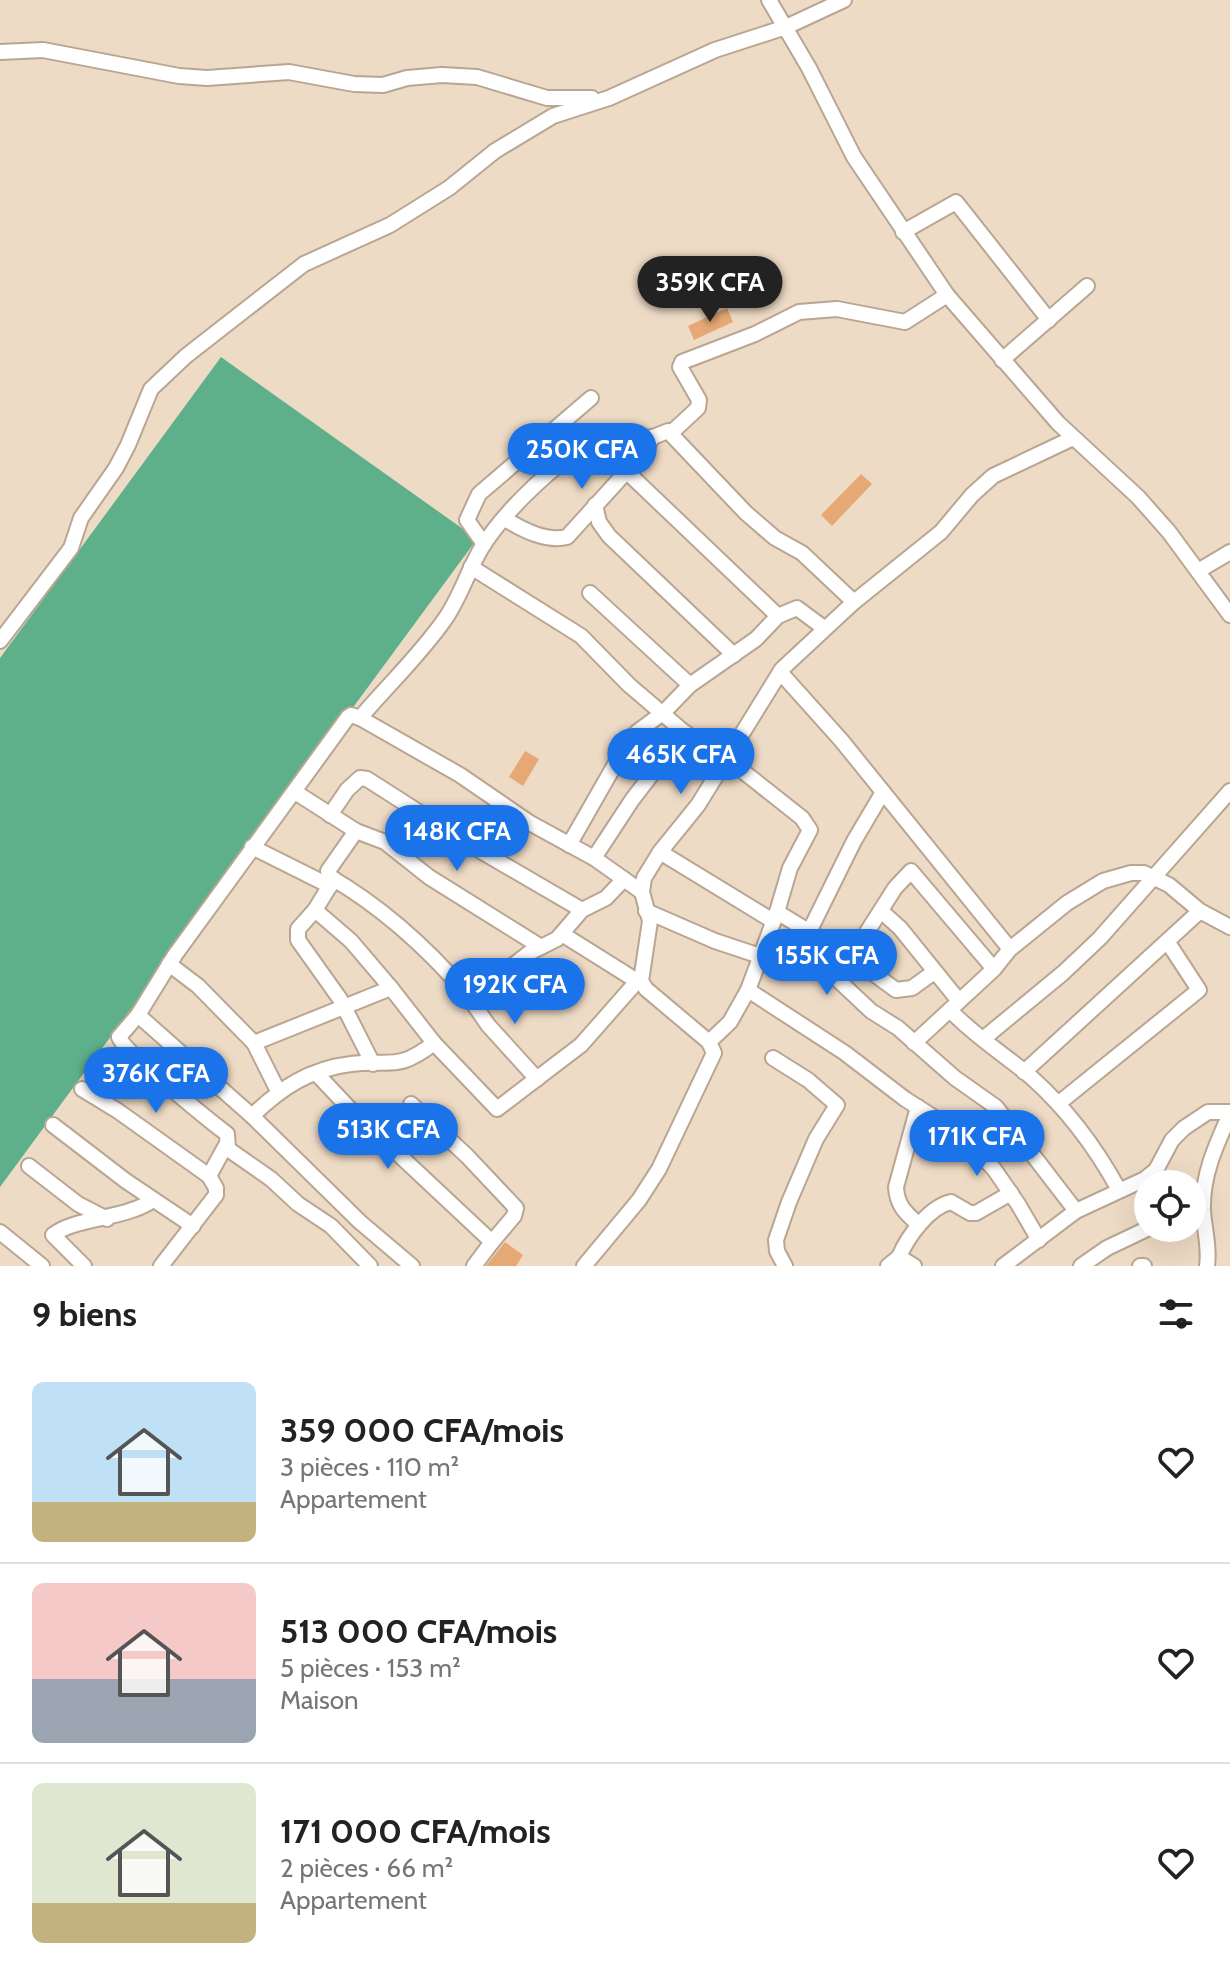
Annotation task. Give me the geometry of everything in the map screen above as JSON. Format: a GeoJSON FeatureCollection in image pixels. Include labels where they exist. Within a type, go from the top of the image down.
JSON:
{"type":"FeatureCollection","features":[{"type":"Feature","properties":{"kind":"street"},"geometry":{"type":"LineString","coordinates":[[769,0],[854,157],[947,295],[1073,438],[1126,484],[1169,532],[1230,615]]}},
{"type":"Feature","properties":{"kind":"street"},"geometry":{"type":"LineString","coordinates":[[0,641],[71,548],[81,518],[128,445],[151,389],[175,366],[304,264],[390,225],[449,188],[495,151],[553,116],[609,98],[715,50],[786,27],[844,0]]}},
{"type":"Feature","properties":{"kind":"street"},"geometry":{"type":"LineString","coordinates":[[0,52],[43,50],[179,76],[207,78],[289,72],[354,84],[383,85],[430,76],[477,77],[547,98],[609,98]]}},
{"type":"Feature","properties":{"kind":"street"},"geometry":{"type":"LineString","coordinates":[[903,232],[956,202],[1049,320]]}},
{"type":"Feature","properties":{"kind":"street"},"geometry":{"type":"LineString","coordinates":[[1002,360],[1087,286]]}},
{"type":"Feature","properties":{"kind":"street"},"geometry":{"type":"LineString","coordinates":[[671,433],[698,408],[699,400],[680,367],[682,362],[755,334],[799,312],[837,309],[905,322],[947,295]]}},
{"type":"Feature","properties":{"kind":"street"},"geometry":{"type":"LineString","coordinates":[[484,544],[467,521],[479,494],[591,398]]}},
{"type":"Feature","properties":{"kind":"street"},"geometry":{"type":"LineString","coordinates":[[505,519],[536,535],[564,539],[653,437],[663,431],[671,433],[746,513],[775,538],[802,553],[854,602]]}},
{"type":"Feature","properties":{"kind":"street"},"geometry":{"type":"LineString","coordinates":[[360,718],[443,622],[456,603],[484,544],[526,495],[573,454],[592,455],[621,440],[653,437]]}},
{"type":"Feature","properties":{"kind":"street"},"geometry":{"type":"LineString","coordinates":[[315,910],[351,941],[434,1043],[495,1108],[500,1108],[588,1038],[638,979],[649,925],[642,892],[644,878],[660,852],[698,805],[792,657],[941,532],[993,476],[1073,438]]}},
{"type":"Feature","properties":{"kind":"street"},"geometry":{"type":"LineString","coordinates":[[626,471],[778,616]]}},
{"type":"Feature","properties":{"kind":"street"},"geometry":{"type":"LineString","coordinates":[[595,505],[599,524],[609,536],[734,655]]}},
{"type":"Feature","properties":{"kind":"street"},"geometry":{"type":"LineString","coordinates":[[1198,571],[1230,552]]}},
{"type":"Feature","properties":{"kind":"street"},"geometry":{"type":"LineString","coordinates":[[471,567],[581,636],[629,685],[684,732],[727,760],[802,818],[809,827],[809,833],[790,868],[748,990],[730,1022],[709,1042]]}},
{"type":"Feature","properties":{"kind":"street"},"geometry":{"type":"LineString","coordinates":[[590,593],[690,685]]}},
{"type":"Feature","properties":{"kind":"street"},"geometry":{"type":"LineString","coordinates":[[569,845],[629,742],[690,685],[756,639],[778,616],[797,608],[824,628]]}},
{"type":"Feature","properties":{"kind":"street"},"geometry":{"type":"LineString","coordinates":[[780,672],[883,792],[1010,949]]}},
{"type":"Feature","properties":{"kind":"street"},"geometry":{"type":"LineString","coordinates":[[209,1176],[226,1145],[227,1134],[189,1106],[120,1042],[119,1037],[138,1015],[169,964],[252,847],[350,716],[360,718],[460,775],[522,818],[594,858],[642,892]]}},
{"type":"Feature","properties":{"kind":"street"},"geometry":{"type":"LineString","coordinates":[[594,858],[632,800],[684,732]]}},
{"type":"Feature","properties":{"kind":"street"},"geometry":{"type":"LineString","coordinates":[[330,815],[354,782],[360,778],[367,779],[467,843],[582,910]]}},
{"type":"Feature","properties":{"kind":"street"},"geometry":{"type":"LineString","coordinates":[[983,1039],[1100,938],[1230,791]]}},
{"type":"Feature","properties":{"kind":"street"},"geometry":{"type":"LineString","coordinates":[[295,792],[356,831],[385,842],[440,884],[541,947]]}},
{"type":"Feature","properties":{"kind":"street"},"geometry":{"type":"LineString","coordinates":[[809,932],[854,841],[883,792]]}},
{"type":"Feature","properties":{"kind":"street"},"geometry":{"type":"LineString","coordinates":[[332,883],[328,871],[356,831]]}},
{"type":"Feature","properties":{"kind":"street"},"geometry":{"type":"LineString","coordinates":[[252,847],[332,883],[386,915],[416,940],[466,993],[488,1025],[537,1079]]}},
{"type":"Feature","properties":{"kind":"street"},"geometry":{"type":"LineString","coordinates":[[660,852],[775,917],[809,932],[851,957],[896,990],[912,988],[934,972]]}},
{"type":"Feature","properties":{"kind":"street"},"geometry":{"type":"LineString","coordinates":[[994,969],[913,871],[900,881],[838,976],[838,981],[955,1078],[996,1107],[1076,1211]]}},
{"type":"Feature","properties":{"kind":"street"},"geometry":{"type":"LineString","coordinates":[[914,1043],[994,969],[1010,949],[1067,903],[1103,881],[1131,873],[1144,873],[1181,893],[1200,911],[1230,927]]}},
{"type":"Feature","properties":{"kind":"street"},"geometry":{"type":"LineString","coordinates":[[466,993],[552,943],[582,910],[606,898],[624,879]]}},
{"type":"Feature","properties":{"kind":"street"},"geometry":{"type":"LineString","coordinates":[[332,883],[298,929],[298,940],[344,1007],[373,1064]]}},
{"type":"Feature","properties":{"kind":"street"},"geometry":{"type":"LineString","coordinates":[[646,911],[715,941],[760,956]]}},
{"type":"Feature","properties":{"kind":"street"},"geometry":{"type":"LineString","coordinates":[[881,911],[900,928],[934,972],[968,1029],[1059,1103],[1119,1190]]}},
{"type":"Feature","properties":{"kind":"street"},"geometry":{"type":"LineString","coordinates":[[1024,1072],[1200,911]]}},
{"type":"Feature","properties":{"kind":"street"},"geometry":{"type":"LineString","coordinates":[[562,934],[638,979],[709,1042],[714,1053],[659,1169],[639,1200],[584,1266]]}},
{"type":"Feature","properties":{"kind":"street"},"geometry":{"type":"LineString","coordinates":[[1059,1103],[1199,990],[1167,941]]}},
{"type":"Feature","properties":{"kind":"street"},"geometry":{"type":"LineString","coordinates":[[169,964],[198,986],[254,1043],[278,1091]]}},
{"type":"Feature","properties":{"kind":"street"},"geometry":{"type":"LineString","coordinates":[[254,1043],[391,988]]}},
{"type":"Feature","properties":{"kind":"street"},"geometry":{"type":"LineString","coordinates":[[748,990],[956,1131],[978,1151],[1011,1193],[1039,1240]]}},
{"type":"Feature","properties":{"kind":"street"},"geometry":{"type":"LineString","coordinates":[[138,1015],[252,1116],[360,1222],[412,1266]]}},
{"type":"Feature","properties":{"kind":"street"},"geometry":{"type":"LineString","coordinates":[[252,1116],[278,1091],[298,1079],[346,1064],[404,1061],[434,1043]]}},
{"type":"Feature","properties":{"kind":"street"},"geometry":{"type":"LineString","coordinates":[[773,1058],[808,1080],[837,1104],[816,1139],[776,1240],[777,1251],[785,1266]]}},
{"type":"Feature","properties":{"kind":"street"},"geometry":{"type":"LineString","coordinates":[[316,1073],[492,1242]]}},
{"type":"Feature","properties":{"kind":"street"},"geometry":{"type":"LineString","coordinates":[[82,1089],[209,1176],[216,1188],[216,1195],[161,1266]]}},
{"type":"Feature","properties":{"kind":"street"},"geometry":{"type":"LineString","coordinates":[[411,1104],[467,1156],[516,1208],[515,1214],[474,1266]]}},
{"type":"Feature","properties":{"kind":"street"},"geometry":{"type":"LineString","coordinates":[[918,1107],[896,1187],[902,1210],[919,1225]]}},
{"type":"Feature","properties":{"kind":"street"},"geometry":{"type":"LineString","coordinates":[[1156,1170],[1172,1140],[1184,1128],[1208,1112],[1230,1113],[1209,1160],[1203,1208],[1209,1251],[1207,1266]]}},
{"type":"Feature","properties":{"kind":"street"},"geometry":{"type":"LineString","coordinates":[[53,1125],[193,1226]]}},
{"type":"Feature","properties":{"kind":"street"},"geometry":{"type":"LineString","coordinates":[[226,1145],[298,1204],[331,1226],[370,1266]]}},
{"type":"Feature","properties":{"kind":"street"},"geometry":{"type":"LineString","coordinates":[[29,1166],[78,1204],[107,1219]]}},
{"type":"Feature","properties":{"kind":"street"},"geometry":{"type":"LineString","coordinates":[[1003,1266],[1076,1211],[1134,1186]]}},
{"type":"Feature","properties":{"kind":"street"},"geometry":{"type":"LineString","coordinates":[[914,1266],[894,1261],[919,1225],[947,1203],[976,1213],[1011,1193]]}},
{"type":"Feature","properties":{"kind":"street"},"geometry":{"type":"LineString","coordinates":[[84,1266],[53,1235],[60,1229],[107,1219],[153,1200]]}},
{"type":"Feature","properties":{"kind":"street"},"geometry":{"type":"LineString","coordinates":[[0,1232],[42,1266]]}},
{"type":"Feature","properties":{"kind":"street"},"geometry":{"type":"LineString","coordinates":[[1081,1266],[1107,1248],[1134,1235]]}},
{"type":"Feature","properties":{"kind":"green space"},"geometry":{"type":"Polygon","coordinates":[[[221,357],[477,539],[0,1187],[0,658],[221,357]]]}},
{"type":"Feature","properties":{"kind":"building"},"geometry":{"type":"Polygon","coordinates":[[[727,308],[733,322],[694,340],[688,326],[727,308]]]}},
{"type":"Feature","properties":{"kind":"building"},"geometry":{"type":"Polygon","coordinates":[[[861,474],[872,484],[832,526],[821,515],[861,474]]]}},
{"type":"Feature","properties":{"kind":"building"},"geometry":{"type":"Polygon","coordinates":[[[525,751],[539,759],[523,786],[509,777],[525,751]]]}},
{"type":"Feature","properties":{"kind":"building"},"geometry":{"type":"Polygon","coordinates":[[[505,1242],[523,1255],[516,1266],[486,1266],[505,1242]]]}}]}
